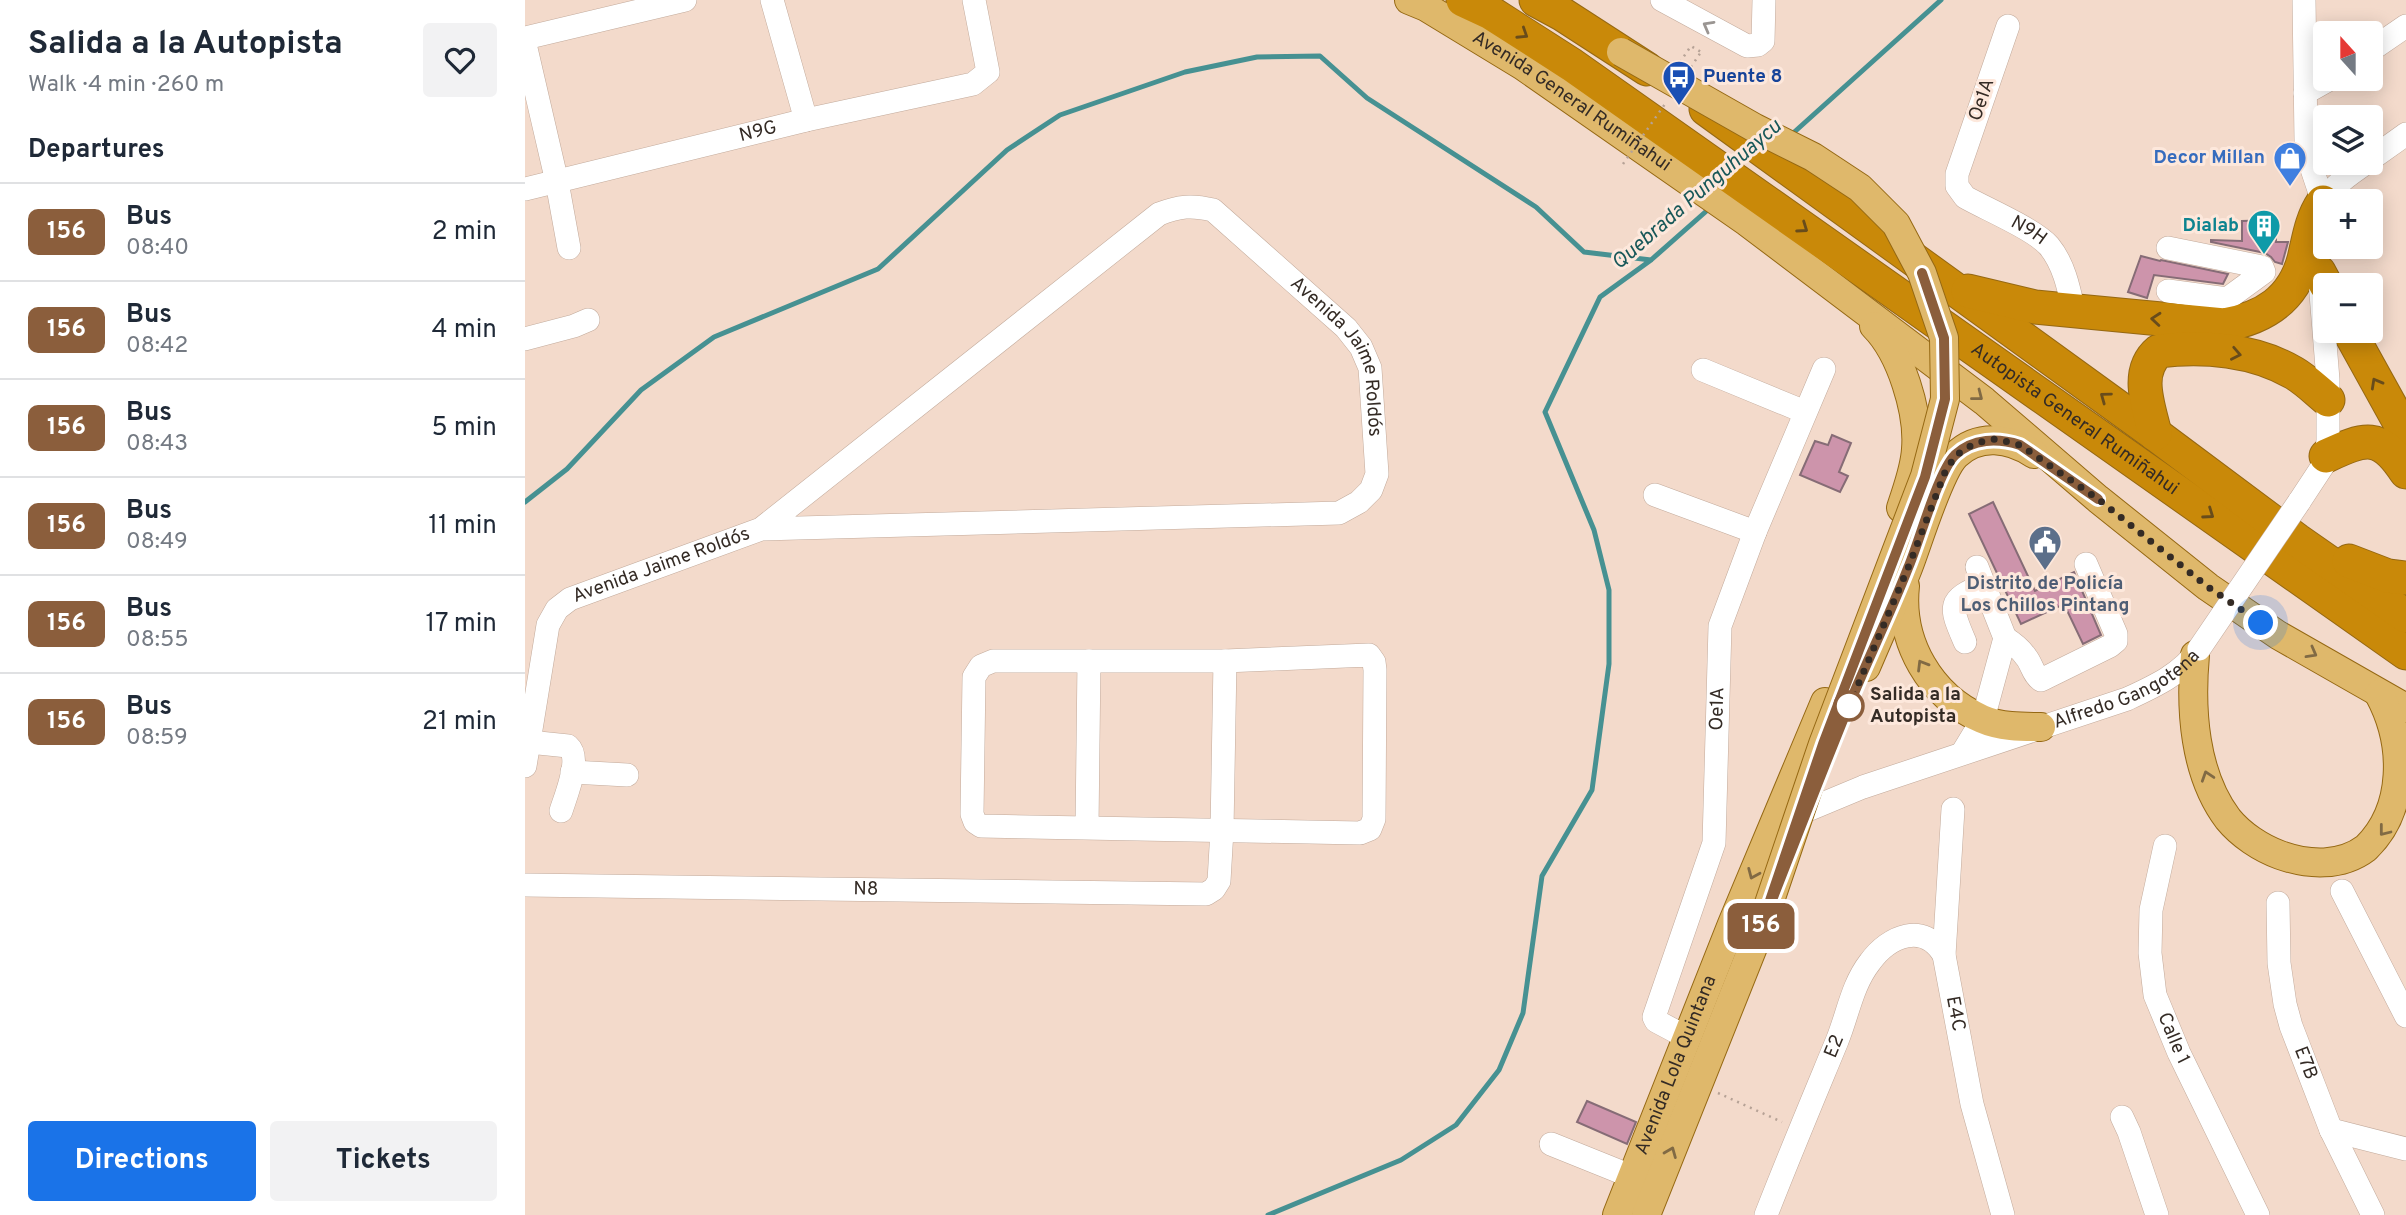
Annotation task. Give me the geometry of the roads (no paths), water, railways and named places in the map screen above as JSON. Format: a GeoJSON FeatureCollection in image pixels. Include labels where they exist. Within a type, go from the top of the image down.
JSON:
{"type":"FeatureCollection","features":[{"type":"Feature","properties":{"kind":"highway","name":"Autopista General Rumiñahui"},"geometry":{"type":"LineString","coordinates":[[1464,0],[1491,13],[1572,65],[1727,191],[2406,653]]}},
{"type":"Feature","properties":{"kind":"highway","name":"Autopista General Rumiñahui"},"geometry":{"type":"LineString","coordinates":[[1536,0],[1562,14],[1692,99],[1955,288],[2297,540],[2406,616]]}},
{"type":"Feature","properties":{"kind":"highway"},"geometry":{"type":"LineString","coordinates":[[1955,288],[2035,307],[2224,325],[2233,311],[2268,311],[2313,280],[2303,261],[2313,217]]}},
{"type":"Feature","properties":{"kind":"highway"},"geometry":{"type":"LineString","coordinates":[[2355,343],[2406,434]]}},
{"type":"Feature","properties":{"kind":"highway"},"geometry":{"type":"LineString","coordinates":[[2155,434],[2144,383],[2150,360],[2159,351],[2208,349],[2257,358],[2296,374],[2328,400]]}},
{"type":"Feature","properties":{"kind":"highway"},"geometry":{"type":"LineString","coordinates":[[2326,456],[2366,440],[2378,442],[2396,456],[2406,472]]}},
{"type":"Feature","properties":{"kind":"highway"},"geometry":{"type":"LineString","coordinates":[[2297,540],[2388,576],[2406,578]]}},
{"type":"Feature","properties":{"kind":"main road","name":"Avenida General Rumiñahui"},"geometry":{"type":"LineString","coordinates":[[1409,0],[1426,7],[1727,191],[1748,222],[1984,401],[2098,499],[2208,587],[2279,635],[2406,708]]}},
{"type":"Feature","properties":{"kind":"main road","name":"Avenida Lola Quintana"},"geometry":{"type":"LineString","coordinates":[[1621,52],[1755,128],[1813,157],[1860,188],[1896,224],[1922,273],[1944,338],[1945,399],[1925,477],[1823,744],[1759,933]]}},
{"type":"Feature","properties":{"kind":"main road","name":"Avenida Lola Quintana"},"geometry":{"type":"LineString","coordinates":[[1618,1215],[1732,924],[1884,562],[1916,453],[1917,429],[1898,364],[1877,329],[1748,222]]}},
{"type":"Feature","properties":{"kind":"main road","name":"Avenida Lola Quintana"},"geometry":{"type":"LineString","coordinates":[[1646,1215],[1849,706],[1908,568],[1945,472],[1955,456],[1968,447],[1996,439],[2020,445],[2098,499]]}},
{"type":"Feature","properties":{"kind":"main road"},"geometry":{"type":"LineString","coordinates":[[1908,568],[1904,610],[1914,650],[1936,685],[1951,699],[1983,719],[2004,725],[2041,727]]}},
{"type":"Feature","properties":{"kind":"main road"},"geometry":{"type":"LineString","coordinates":[[2197,652],[2192,691],[2196,732],[2207,778],[2218,803],[2228,819],[2246,836],[2269,851],[2292,860],[2335,862],[2360,853],[2378,839],[2393,819],[2404,766],[2394,726],[2379,694]]}},
{"type":"Feature","properties":{"kind":"street"},"geometry":{"type":"LineString","coordinates":[[525,38],[685,0]]}},
{"type":"Feature","properties":{"kind":"street"},"geometry":{"type":"LineString","coordinates":[[772,0],[806,120]]}},
{"type":"Feature","properties":{"kind":"street","name":"N9G"},"geometry":{"type":"LineString","coordinates":[[525,189],[806,120],[973,84],[988,72],[974,0]]}},
{"type":"Feature","properties":{"kind":"street"},"geometry":{"type":"LineString","coordinates":[[1662,0],[1734,40],[1747,46],[1755,46],[1761,44],[1764,38],[1764,0]]}},
{"type":"Feature","properties":{"kind":"street"},"geometry":{"type":"LineString","coordinates":[[2304,0],[2307,153],[2319,189]]}},
{"type":"Feature","properties":{"kind":"street","name":"Oe1A"},"geometry":{"type":"LineString","coordinates":[[1957,174],[2008,26]]}},
{"type":"Feature","properties":{"kind":"street"},"geometry":{"type":"LineString","coordinates":[[2383,42],[2406,26]]}},
{"type":"Feature","properties":{"kind":"street"},"geometry":{"type":"LineString","coordinates":[[525,44],[557,182],[569,248]]}},
{"type":"Feature","properties":{"kind":"street"},"geometry":{"type":"LineString","coordinates":[[2305,93],[2313,89]]}},
{"type":"Feature","properties":{"kind":"street"},"geometry":{"type":"LineString","coordinates":[[2383,150],[2406,134]]}},
{"type":"Feature","properties":{"kind":"street","name":"N9H"},"geometry":{"type":"LineString","coordinates":[[1957,174],[1957,186],[1965,197],[2048,245],[2068,285],[2074,312]]}},
{"type":"Feature","properties":{"kind":"street"},"geometry":{"type":"LineString","coordinates":[[2334,189],[2350,175]]}},
{"type":"Feature","properties":{"kind":"street","name":"Avenida Jaime Roldós"},"geometry":{"type":"LineString","coordinates":[[525,766],[548,625],[557,609],[570,599],[761,529],[1159,214],[1180,206],[1213,210],[1346,328],[1361,347],[1370,368],[1377,474],[1371,490],[1359,502],[1339,513],[761,529]]}},
{"type":"Feature","properties":{"kind":"street"},"geometry":{"type":"LineString","coordinates":[[2168,248],[2262,267],[2264,272]]}},
{"type":"Feature","properties":{"kind":"street"},"geometry":{"type":"LineString","coordinates":[[2168,291],[2233,311],[2236,295],[2264,272],[2313,280]]}},
{"type":"Feature","properties":{"kind":"street"},"geometry":{"type":"LineString","coordinates":[[525,339],[574,327],[588,320]]}},
{"type":"Feature","properties":{"kind":"street","name":"Alfredo Gangotena"},"geometry":{"type":"LineString","coordinates":[[1774,825],[1863,786],[2136,695],[2176,673],[2197,652],[2324,464],[2328,400],[2321,343]]}},
{"type":"Feature","properties":{"kind":"street","name":"Oe1A"},"geometry":{"type":"LineString","coordinates":[[1688,1038],[1656,1021],[1654,1017],[1714,844],[1718,635],[1755,531],[1824,369]]}},
{"type":"Feature","properties":{"kind":"street"},"geometry":{"type":"LineString","coordinates":[[1703,370],[1805,412]]}},
{"type":"Feature","properties":{"kind":"street"},"geometry":{"type":"LineString","coordinates":[[1655,495],[1755,531]]}},
{"type":"Feature","properties":{"kind":"street"},"geometry":{"type":"LineString","coordinates":[[1965,642],[1955,619],[1954,604],[1980,576],[2005,638],[2020,649],[2029,660],[2036,677],[2041,680],[2110,646],[2116,640],[2116,634],[2086,564]]}},
{"type":"Feature","properties":{"kind":"street"},"geometry":{"type":"LineString","coordinates":[[1963,752],[1983,719],[2005,638]]}},
{"type":"Feature","properties":{"kind":"street"},"geometry":{"type":"LineString","coordinates":[[1369,655],[1375,670],[1374,819],[1370,829],[1360,833],[981,826],[975,822],[972,814],[974,677],[981,666],[993,661],[1090,661],[1225,661],[1369,655]]}},
{"type":"Feature","properties":{"kind":"street"},"geometry":{"type":"LineString","coordinates":[[1087,827],[1090,661]]}},
{"type":"Feature","properties":{"kind":"street"},"geometry":{"type":"LineString","coordinates":[[1222,830],[1225,661]]}},
{"type":"Feature","properties":{"kind":"street"},"geometry":{"type":"LineString","coordinates":[[529,742],[568,746],[573,750],[575,757],[561,811]]}},
{"type":"Feature","properties":{"kind":"street"},"geometry":{"type":"LineString","coordinates":[[572,772],[627,775]]}},
{"type":"Feature","properties":{"kind":"street","name":"E4C"},"geometry":{"type":"LineString","coordinates":[[1954,809],[1944,955],[1972,1104],[2003,1215]]}},
{"type":"Feature","properties":{"kind":"street","name":"N8"},"geometry":{"type":"LineString","coordinates":[[525,885],[1206,894],[1214,889],[1219,881],[1222,830]]}},
{"type":"Feature","properties":{"kind":"street","name":"Calle 1"},"geometry":{"type":"LineString","coordinates":[[2165,846],[2151,910],[2150,953],[2155,995],[2179,1054],[2258,1215]]}},
{"type":"Feature","properties":{"kind":"street"},"geometry":{"type":"LineString","coordinates":[[2342,891],[2406,1016]]}},
{"type":"Feature","properties":{"kind":"street","name":"E7B"},"geometry":{"type":"LineString","coordinates":[[2278,903],[2279,963],[2285,1004],[2331,1130],[2373,1215]]}},
{"type":"Feature","properties":{"kind":"street","name":"E2"},"geometry":{"type":"LineString","coordinates":[[1766,1215],[1838,1037],[1855,987],[1868,964],[1879,950],[1892,941],[1917,934],[1940,948],[1944,955]]}},
{"type":"Feature","properties":{"kind":"street"},"geometry":{"type":"LineString","coordinates":[[2122,1117],[2157,1215]]}},
{"type":"Feature","properties":{"kind":"street"},"geometry":{"type":"LineString","coordinates":[[2331,1130],[2406,1149]]}},
{"type":"Feature","properties":{"kind":"street"},"geometry":{"type":"LineString","coordinates":[[1551,1144],[1633,1177]]}},
{"type":"Feature","properties":{"kind":"waterway","name":"Quebrada Punguhuaycu"},"geometry":{"type":"LineString","coordinates":[[1791,135],[1941,0]]}},
{"type":"Feature","properties":{"kind":"waterway"},"geometry":{"type":"LineString","coordinates":[[525,502],[567,469],[641,390],[714,337],[878,269],[1007,150],[1060,115],[1185,72],[1257,57],[1320,56],[1367,98],[1536,207],[1584,252],[1651,260]]}},
{"type":"Feature","properties":{"kind":"waterway","name":"Quebrada Punguhuaycu"},"geometry":{"type":"LineString","coordinates":[[1268,1215],[1401,1160],[1456,1125],[1499,1070],[1523,1013],[1542,876],[1592,790],[1609,664],[1609,590],[1594,530],[1545,412],[1600,297],[1651,260],[1711,207]]}},
{"type":"Feature","properties":{"kind":"place","name":"Puente 8"},"geometry":{"type":"Point","coordinates":[1679,107]}},
{"type":"Feature","properties":{"kind":"place","name":"Decor Millan"},"geometry":{"type":"Point","coordinates":[2290,188]}},
{"type":"Feature","properties":{"kind":"place","name":"Dialab"},"geometry":{"type":"Point","coordinates":[2264,256]}},
{"type":"Feature","properties":{"kind":"place","name":"Distrito de Policía Los Chillos Pintang"},"geometry":{"type":"Point","coordinates":[2045,572]}},
{"type":"Feature","properties":{"kind":"place","name":"Salida a la Autopista"},"geometry":{"type":"Point","coordinates":[1849,706]}}]}
